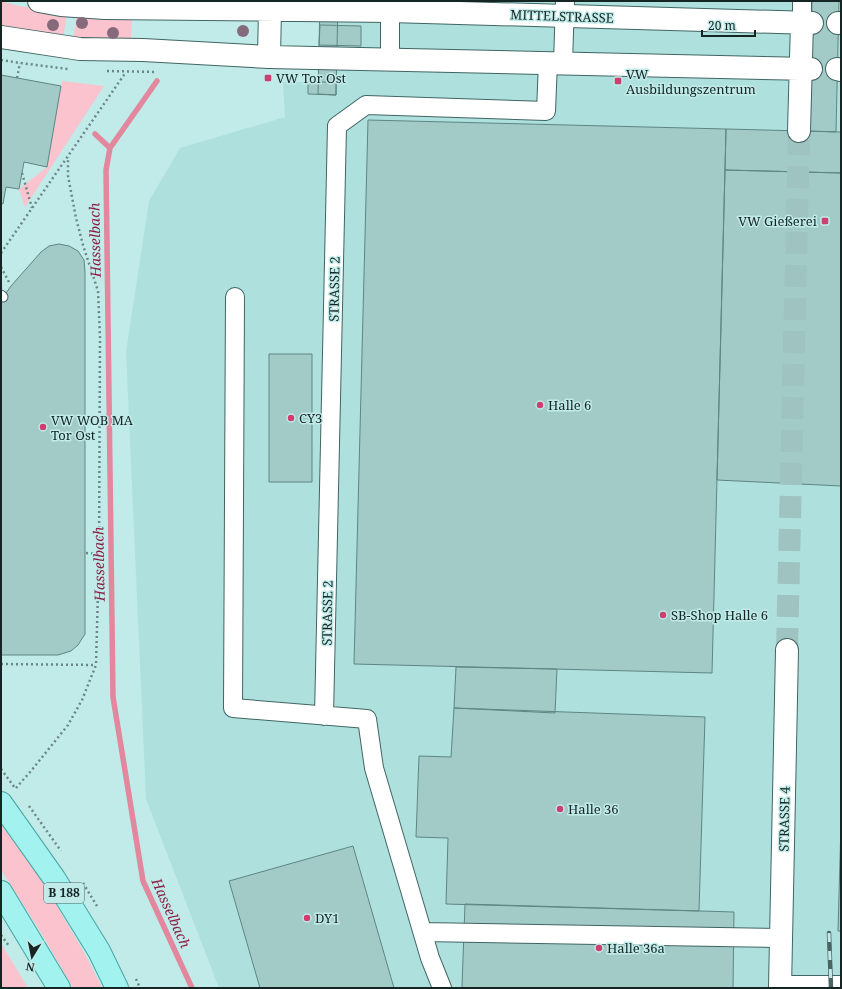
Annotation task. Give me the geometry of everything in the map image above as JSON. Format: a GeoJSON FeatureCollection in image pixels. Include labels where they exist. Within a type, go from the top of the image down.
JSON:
{"type":"FeatureCollection","features":[{"type":"Feature","properties":{"kind":"main road","name":"B 188"},"geometry":{"type":"LineString","coordinates":[[1,803],[54,878],[99,951],[117,988]]}},
{"type":"Feature","properties":{"kind":"main road"},"geometry":{"type":"LineString","coordinates":[[1,892],[59,988]]}},
{"type":"Feature","properties":{"kind":"street","name":"MITTELSTRASSE"},"geometry":{"type":"LineString","coordinates":[[38,1],[105,8],[390,11],[565,9],[705,19],[807,23]]}},
{"type":"Feature","properties":{"kind":"street"},"geometry":{"type":"LineString","coordinates":[[799,131],[806,69],[807,23],[802,1]]}},
{"type":"Feature","properties":{"kind":"street"},"geometry":{"type":"LineString","coordinates":[[269,57],[270,9]]}},
{"type":"Feature","properties":{"kind":"street"},"geometry":{"type":"LineString","coordinates":[[555,63],[565,9]]}},
{"type":"Feature","properties":{"kind":"street"},"geometry":{"type":"LineString","coordinates":[[390,11],[390,60]]}},
{"type":"Feature","properties":{"kind":"street"},"geometry":{"type":"LineString","coordinates":[[1,37],[80,49],[135,50],[269,57],[806,69]]}},
{"type":"Feature","properties":{"kind":"street","name":"STRASSE 2"},"geometry":{"type":"LineString","coordinates":[[324,716],[337,126],[366,105],[546,111],[555,63]]}},
{"type":"Feature","properties":{"kind":"street"},"geometry":{"type":"LineString","coordinates":[[235,297],[233,708],[367,719],[374,768],[430,958],[442,988]]}},
{"type":"Feature","properties":{"kind":"street","name":"STRASSE 4"},"geometry":{"type":"LineString","coordinates":[[780,986],[788,650]]}},
{"type":"Feature","properties":{"kind":"street"},"geometry":{"type":"LineString","coordinates":[[423,932],[781,938]]}},
{"type":"Feature","properties":{"kind":"street"},"geometry":{"type":"LineString","coordinates":[[780,986],[841,985]]}},
{"type":"Feature","properties":{"kind":"path"},"geometry":{"type":"LineString","coordinates":[[1,254],[126,72],[135,50]]}},
{"type":"Feature","properties":{"kind":"path"},"geometry":{"type":"LineString","coordinates":[[17,78],[20,63]]}},
{"type":"Feature","properties":{"kind":"path"},"geometry":{"type":"LineString","coordinates":[[1,769],[16,788],[68,724],[82,700],[96,664],[99,554],[100,337],[98,291],[83,245],[75,212],[68,176],[68,157]]}},
{"type":"Feature","properties":{"kind":"path"},"geometry":{"type":"LineString","coordinates":[[22,173],[33,208]]}},
{"type":"Feature","properties":{"kind":"path"},"geometry":{"type":"LineString","coordinates":[[1,267],[11,286]]}},
{"type":"Feature","properties":{"kind":"path"},"geometry":{"type":"LineString","coordinates":[[86,553],[99,554]]}},
{"type":"Feature","properties":{"kind":"path"},"geometry":{"type":"LineString","coordinates":[[1,664],[96,664]]}},
{"type":"Feature","properties":{"kind":"shaded area"},"geometry":{"type":"Polygon","coordinates":[[[1,1],[19,6],[67,12],[63,39],[1,28],[1,1]]]}},
{"type":"Feature","properties":{"kind":"shaded area"},"geometry":{"type":"Polygon","coordinates":[[[322,1],[841,1],[841,988],[219,988],[146,799],[126,352],[149,201],[180,148],[285,117],[283,82],[321,82],[322,1]]]}},
{"type":"Feature","properties":{"kind":"shaded area"},"geometry":{"type":"Polygon","coordinates":[[[77,13],[132,15],[131,42],[73,40],[77,13]]]}},
{"type":"Feature","properties":{"kind":"shaded area"},"geometry":{"type":"Polygon","coordinates":[[[62,81],[104,86],[25,207],[19,189],[47,167],[62,81]]]}},
{"type":"Feature","properties":{"kind":"shaded area"},"geometry":{"type":"Polygon","coordinates":[[[1,824],[44,884],[86,956],[102,988],[73,988],[40,931],[1,870],[1,824]]]}},
{"type":"Feature","properties":{"kind":"shaded area"},"geometry":{"type":"Polygon","coordinates":[[[1,943],[28,988],[1,988],[1,943]]]}},
{"type":"Feature","properties":{"kind":"building"},"geometry":{"type":"Polygon","coordinates":[[[320,1],[338,1],[336,95],[318,94],[320,1]]]}},
{"type":"Feature","properties":{"kind":"building"},"geometry":{"type":"Polygon","coordinates":[[[812,1],[839,1],[836,132],[809,131],[812,1]]]}},
{"type":"Feature","properties":{"kind":"building"},"geometry":{"type":"Polygon","coordinates":[[[320,25],[361,26],[361,46],[319,45],[320,25]]]}},
{"type":"Feature","properties":{"kind":"building"},"geometry":{"type":"Polygon","coordinates":[[[1,75],[61,86],[47,167],[24,162],[19,189],[6,187],[3,204],[1,203],[1,75]]]}},
{"type":"Feature","properties":{"kind":"building"},"geometry":{"type":"Polygon","coordinates":[[[308,82],[336,82],[336,95],[308,94],[308,82]]]}},
{"type":"Feature","properties":{"kind":"building","name":"Halle 6"},"geometry":{"type":"Polygon","coordinates":[[[368,120],[726,129],[712,673],[354,664],[368,120]]]}},
{"type":"Feature","properties":{"kind":"building"},"geometry":{"type":"Polygon","coordinates":[[[726,129],[841,132],[841,173],[725,170],[726,129]]]}},
{"type":"Feature","properties":{"kind":"building"},"geometry":{"type":"Polygon","coordinates":[[[725,170],[841,173],[841,486],[717,480],[725,170]]]}},
{"type":"Feature","properties":{"kind":"building","name":"VW WOB MA Tor Ost"},"geometry":{"type":"Polygon","coordinates":[[[59,244],[69,246],[78,251],[84,260],[85,272],[85,634],[78,645],[71,651],[58,655],[1,655],[1,300],[11,286],[41,252],[49,246],[59,244]]]}},
{"type":"Feature","properties":{"kind":"building","name":"CY3"},"geometry":{"type":"Polygon","coordinates":[[[269,354],[312,354],[312,482],[269,482],[269,354]]]}},
{"type":"Feature","properties":{"kind":"building"},"geometry":{"type":"Polygon","coordinates":[[[456,667],[557,669],[555,713],[454,708],[456,667]]]}},
{"type":"Feature","properties":{"kind":"building","name":"Halle 36"},"geometry":{"type":"Polygon","coordinates":[[[454,708],[705,717],[699,911],[446,904],[448,838],[416,837],[419,756],[451,757],[454,708]]]}},
{"type":"Feature","properties":{"kind":"building"},"geometry":{"type":"Polygon","coordinates":[[[841,823],[841,931],[838,931],[841,823]]]}},
{"type":"Feature","properties":{"kind":"building","name":"DY1"},"geometry":{"type":"Polygon","coordinates":[[[353,846],[394,988],[260,988],[229,881],[353,846]]]}},
{"type":"Feature","properties":{"kind":"building","name":"Halle 36a"},"geometry":{"type":"Polygon","coordinates":[[[465,904],[734,912],[733,988],[463,988],[465,904]]]}},
{"type":"Feature","properties":{"kind":"waterway"},"geometry":{"type":"LineString","coordinates":[[110,148],[157,81]]}},
{"type":"Feature","properties":{"kind":"waterway","name":"Hasselbach"},"geometry":{"type":"LineString","coordinates":[[95,134],[110,148],[106,170],[113,697],[143,881],[192,988]]}},
{"type":"Feature","properties":{"kind":"tunnel"},"geometry":{"type":"LineString","coordinates":[[787,650],[799,131]]}},
{"type":"Feature","properties":{"kind":"railway"},"geometry":{"type":"LineString","coordinates":[[829,933],[831,988]]}},
{"type":"Feature","properties":{"kind":"place","name":"VW Tor Ost"},"geometry":{"type":"Point","coordinates":[268,78]}},
{"type":"Feature","properties":{"kind":"place","name":"VW Ausbildungszentrum"},"geometry":{"type":"Point","coordinates":[618,81]}},
{"type":"Feature","properties":{"kind":"place","name":"VW Gießerei"},"geometry":{"type":"Point","coordinates":[825,221]}},
{"type":"Feature","properties":{"kind":"place","name":"Halle 6"},"geometry":{"type":"Point","coordinates":[540,405]}},
{"type":"Feature","properties":{"kind":"place","name":"CY3"},"geometry":{"type":"Point","coordinates":[291,418]}},
{"type":"Feature","properties":{"kind":"place","name":"VW WOB MA Tor Ost"},"geometry":{"type":"Point","coordinates":[43,427]}},
{"type":"Feature","properties":{"kind":"place","name":"SB-Shop Halle 6"},"geometry":{"type":"Point","coordinates":[663,615]}},
{"type":"Feature","properties":{"kind":"place","name":"Halle 36"},"geometry":{"type":"Point","coordinates":[560,809]}},
{"type":"Feature","properties":{"kind":"place","name":"DY1"},"geometry":{"type":"Point","coordinates":[307,918]}},
{"type":"Feature","properties":{"kind":"place","name":"Halle 36a"},"geometry":{"type":"Point","coordinates":[599,948]}}]}
